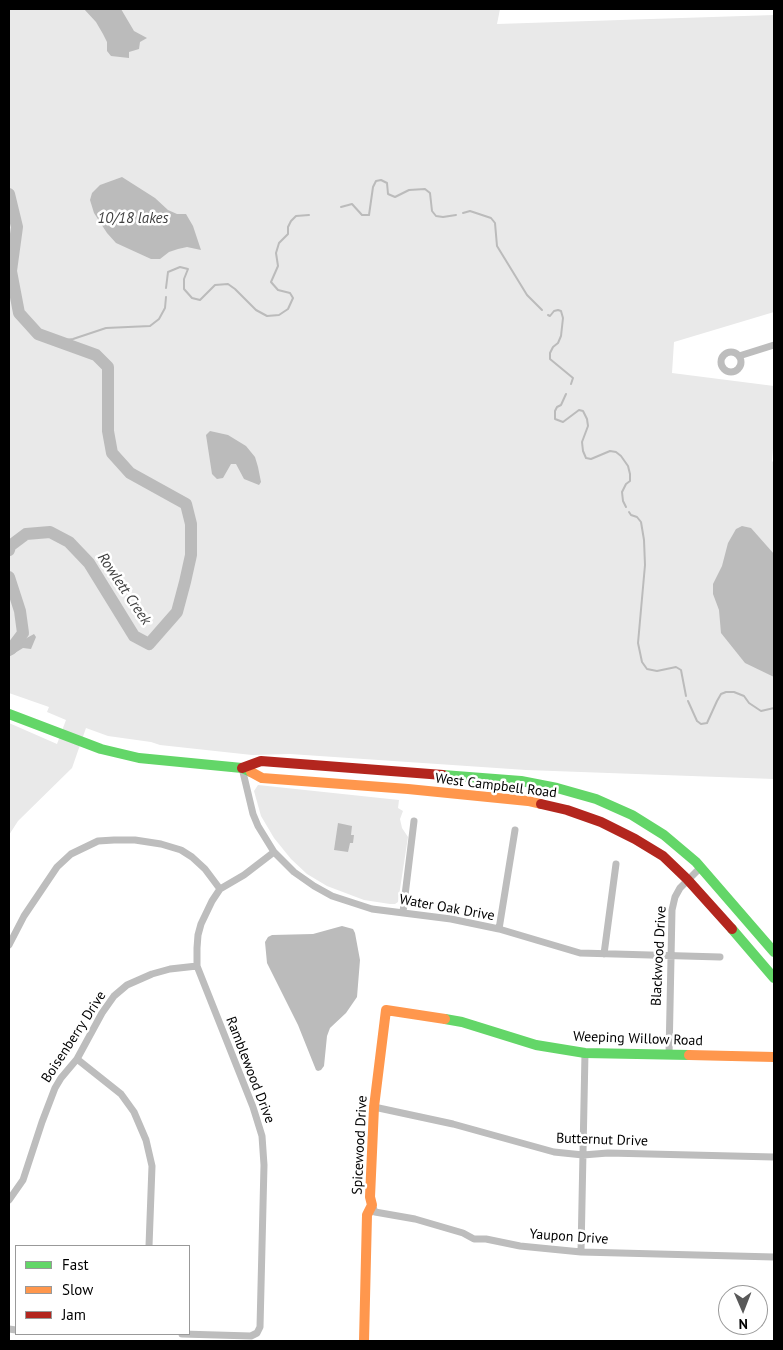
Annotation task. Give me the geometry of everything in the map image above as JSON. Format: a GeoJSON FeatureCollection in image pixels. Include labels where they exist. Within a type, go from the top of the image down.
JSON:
{"type":"FeatureCollection","features":[{"type":"Feature","properties":{"kind":"main road","name":"West Campbell Road"},"geometry":{"type":"LineString","coordinates":[[9,714],[101,749],[120,754],[165,761],[242,768],[262,778],[408,789],[528,801],[567,810],[602,822],[663,856],[771,967],[774,978]]}},
{"type":"Feature","properties":{"kind":"main road","name":"West Campbell Road"},"geometry":{"type":"LineString","coordinates":[[242,768],[261,761],[521,782],[557,788],[596,799],[632,815],[664,835],[700,868],[774,952]]}},
{"type":"Feature","properties":{"kind":"main road","name":"Weeping Willow Road"},"geometry":{"type":"LineString","coordinates":[[386,1010],[462,1022],[536,1045],[585,1054],[774,1057]]}},
{"type":"Feature","properties":{"kind":"main road","name":"Spicewood Drive"},"geometry":{"type":"LineString","coordinates":[[364,1341],[367,1215],[372,1206],[370,1197],[374,1107],[386,1010]]}},
{"type":"Feature","properties":{"kind":"street"},"geometry":{"type":"LineString","coordinates":[[739,356],[774,345]]}},
{"type":"Feature","properties":{"kind":"street","name":"Water Oak Drive"},"geometry":{"type":"LineString","coordinates":[[242,768],[253,814],[274,852],[294,872],[332,896],[372,908],[450,919],[499,929],[580,952],[720,957]]}},
{"type":"Feature","properties":{"kind":"street"},"geometry":{"type":"LineString","coordinates":[[403,912],[414,822]]}},
{"type":"Feature","properties":{"kind":"street"},"geometry":{"type":"LineString","coordinates":[[499,929],[515,830]]}},
{"type":"Feature","properties":{"kind":"street"},"geometry":{"type":"LineString","coordinates":[[9,945],[24,916],[57,867],[71,854],[98,841],[135,840],[161,844],[181,850],[205,869],[220,889]]}},
{"type":"Feature","properties":{"kind":"street","name":"Ramblewood Drive"},"geometry":{"type":"LineString","coordinates":[[190,1334],[251,1336],[257,1334],[260,1318],[264,1193],[262,1136],[253,1107],[197,966],[198,935],[201,924],[220,889],[244,875],[274,852]]}},
{"type":"Feature","properties":{"kind":"street"},"geometry":{"type":"LineString","coordinates":[[604,954],[616,864]]}},
{"type":"Feature","properties":{"kind":"street","name":"Blackwood Drive"},"geometry":{"type":"LineString","coordinates":[[669,1055],[672,910],[675,897],[680,888],[700,868]]}},
{"type":"Feature","properties":{"kind":"street","name":"Boisenberry Drive"},"geometry":{"type":"LineString","coordinates":[[9,1200],[23,1180],[55,1088],[77,1059],[102,1013],[120,990],[137,979],[152,974],[170,969],[197,966]]}},
{"type":"Feature","properties":{"kind":"street"},"geometry":{"type":"LineString","coordinates":[[581,1252],[585,1054]]}},
{"type":"Feature","properties":{"kind":"street"},"geometry":{"type":"LineString","coordinates":[[77,1059],[121,1094],[134,1112],[146,1140],[152,1166],[150,1245]]}},
{"type":"Feature","properties":{"kind":"street","name":"Butternut Drive"},"geometry":{"type":"LineString","coordinates":[[374,1107],[453,1124],[554,1152],[583,1155],[608,1152],[774,1157]]}},
{"type":"Feature","properties":{"kind":"street","name":"Yaupon Drive"},"geometry":{"type":"LineString","coordinates":[[372,1206],[375,1212],[415,1219],[463,1233],[474,1239],[486,1239],[520,1246],[581,1252],[774,1258]]}},
{"type":"Feature","properties":{"kind":"shaded area"},"geometry":{"type":"Polygon","coordinates":[[[9,9],[500,9],[497,24],[774,15],[774,312],[674,342],[672,373],[774,386],[772,461],[774,463],[774,779],[526,770],[290,754],[252,755],[160,745],[108,736],[86,728],[72,768],[18,821],[9,835],[9,723],[57,744],[66,720],[47,712],[49,707],[9,693],[9,9]]]}},
{"type":"Feature","properties":{"kind":"shaded area"},"geometry":{"type":"Polygon","coordinates":[[[258,785],[399,800],[398,808],[403,811],[400,819],[402,828],[408,837],[398,902],[390,904],[364,900],[327,886],[307,874],[291,859],[274,838],[261,816],[254,791],[258,785]]]}},
{"type":"Feature","properties":{"kind":"water"},"geometry":{"type":"Polygon","coordinates":[[[84,9],[121,9],[134,31],[147,38],[140,42],[139,49],[129,52],[129,58],[111,56],[107,51],[107,42],[103,34],[96,22],[84,9]]]}},
{"type":"Feature","properties":{"kind":"water","name":"10/18 lakes"},"geometry":{"type":"Polygon","coordinates":[[[122,177],[155,198],[168,210],[177,214],[186,214],[193,226],[201,250],[187,247],[169,252],[160,259],[151,259],[116,243],[94,213],[90,200],[92,193],[100,185],[122,177]]]}},
{"type":"Feature","properties":{"kind":"water"},"geometry":{"type":"Polygon","coordinates":[[[210,431],[228,435],[246,446],[255,457],[261,482],[259,485],[244,479],[236,464],[231,464],[223,478],[217,479],[212,474],[206,435],[210,431]]]}},
{"type":"Feature","properties":{"kind":"water"},"geometry":{"type":"Polygon","coordinates":[[[742,526],[751,528],[774,554],[774,677],[745,663],[721,633],[719,610],[713,594],[713,584],[722,566],[728,543],[736,529],[742,526]]]}},
{"type":"Feature","properties":{"kind":"water"},"geometry":{"type":"Polygon","coordinates":[[[34,634],[36,637],[31,649],[23,648],[10,656],[9,648],[17,640],[23,640],[34,634]]]}},
{"type":"Feature","properties":{"kind":"water"},"geometry":{"type":"Polygon","coordinates":[[[338,823],[352,826],[351,835],[354,835],[353,843],[350,843],[348,852],[334,850],[338,823]]]}},
{"type":"Feature","properties":{"kind":"water"},"geometry":{"type":"Polygon","coordinates":[[[342,926],[353,929],[355,933],[360,960],[357,997],[346,1013],[330,1028],[327,1036],[324,1066],[318,1071],[298,1025],[267,963],[265,942],[272,935],[313,934],[342,926]]]}},
{"type":"Feature","properties":{"kind":"waterway"},"geometry":{"type":"LineString","coordinates":[[341,207],[352,204],[362,215],[369,215],[373,187],[376,181],[381,180],[387,183],[388,194],[395,197],[409,190],[425,189],[430,193],[432,211],[436,216],[456,215]]}},
{"type":"Feature","properties":{"kind":"waterway","name":"Rowlett Creek"},"geometry":{"type":"LineString","coordinates":[[9,194],[17,227],[11,271],[19,313],[38,334],[96,355],[108,367],[108,431],[112,453],[130,473],[186,504],[191,524],[191,555],[177,612],[149,644],[134,636],[89,563],[69,542],[50,532],[26,534],[10,546],[9,550]]}},
{"type":"Feature","properties":{"kind":"waterway"},"geometry":{"type":"LineString","coordinates":[[463,213],[470,211],[491,218],[495,223],[497,246],[527,295],[542,310]]}},
{"type":"Feature","properties":{"kind":"waterway"},"geometry":{"type":"LineString","coordinates":[[166,288],[168,272],[180,267],[188,269],[184,279],[184,289],[192,298],[200,300],[215,285],[228,284],[256,310],[267,316],[279,315],[288,309],[293,298],[290,293],[278,290],[271,282],[278,266],[276,253],[279,243],[288,234],[288,227],[291,221],[296,216],[309,215]]}},
{"type":"Feature","properties":{"kind":"waterway"},"geometry":{"type":"LineString","coordinates":[[57,341],[73,339],[106,328],[150,326],[159,319],[165,308],[166,297]]}},
{"type":"Feature","properties":{"kind":"waterway"},"geometry":{"type":"LineString","coordinates":[[548,315],[550,316],[554,311],[561,311],[563,318],[561,336],[550,353],[550,359],[573,378],[571,384]]}},
{"type":"Feature","properties":{"kind":"waterway"},"geometry":{"type":"LineString","coordinates":[[566,394],[561,405],[555,411],[555,419],[563,422],[579,410],[583,411],[588,426],[582,442],[586,458],[591,459],[610,451],[616,452],[621,456],[628,466],[630,474],[630,481],[622,492],[626,507]]}},
{"type":"Feature","properties":{"kind":"waterway"},"geometry":{"type":"LineString","coordinates":[[629,512],[641,522],[644,540],[645,565],[638,643],[642,662],[647,669],[657,671],[676,667],[681,670],[686,696]]}},
{"type":"Feature","properties":{"kind":"waterway","name":"Rowlett Creek"},"geometry":{"type":"LineString","coordinates":[[9,577],[20,611],[23,633],[9,650]]}},
{"type":"Feature","properties":{"kind":"waterway"},"geometry":{"type":"LineString","coordinates":[[688,701],[697,721],[701,724],[707,723],[721,694],[726,692],[734,692],[744,696],[749,703],[761,711],[774,708]]}},
{"type":"Feature","properties":{"kind":"traffic: fast"},"geometry":{"type":"LineString","coordinates":[[9,714],[101,749],[139,758],[242,768],[251,772]]}},
{"type":"Feature","properties":{"kind":"traffic: fast"},"geometry":{"type":"LineString","coordinates":[[443,775],[521,781],[557,788],[596,799],[632,815],[664,835],[696,862],[774,952]]}},
{"type":"Feature","properties":{"kind":"traffic: fast"},"geometry":{"type":"LineString","coordinates":[[732,929],[774,978]]}},
{"type":"Feature","properties":{"kind":"traffic: fast"},"geometry":{"type":"LineString","coordinates":[[445,1019],[462,1022],[536,1045],[585,1053],[689,1055]]}},
{"type":"Feature","properties":{"kind":"traffic: slow"},"geometry":{"type":"LineString","coordinates":[[251,772],[262,778],[408,789],[528,801],[541,804]]}},
{"type":"Feature","properties":{"kind":"traffic: slow"},"geometry":{"type":"LineString","coordinates":[[364,1341],[367,1215],[372,1205],[370,1197],[374,1107],[386,1010],[445,1019]]}},
{"type":"Feature","properties":{"kind":"traffic: slow"},"geometry":{"type":"LineString","coordinates":[[689,1055],[774,1057]]}},
{"type":"Feature","properties":{"kind":"traffic: jam"},"geometry":{"type":"LineString","coordinates":[[242,768],[261,761],[443,775]]}},
{"type":"Feature","properties":{"kind":"traffic: jam"},"geometry":{"type":"LineString","coordinates":[[541,804],[567,810],[601,822],[663,856],[687,879],[732,929]]}}]}
